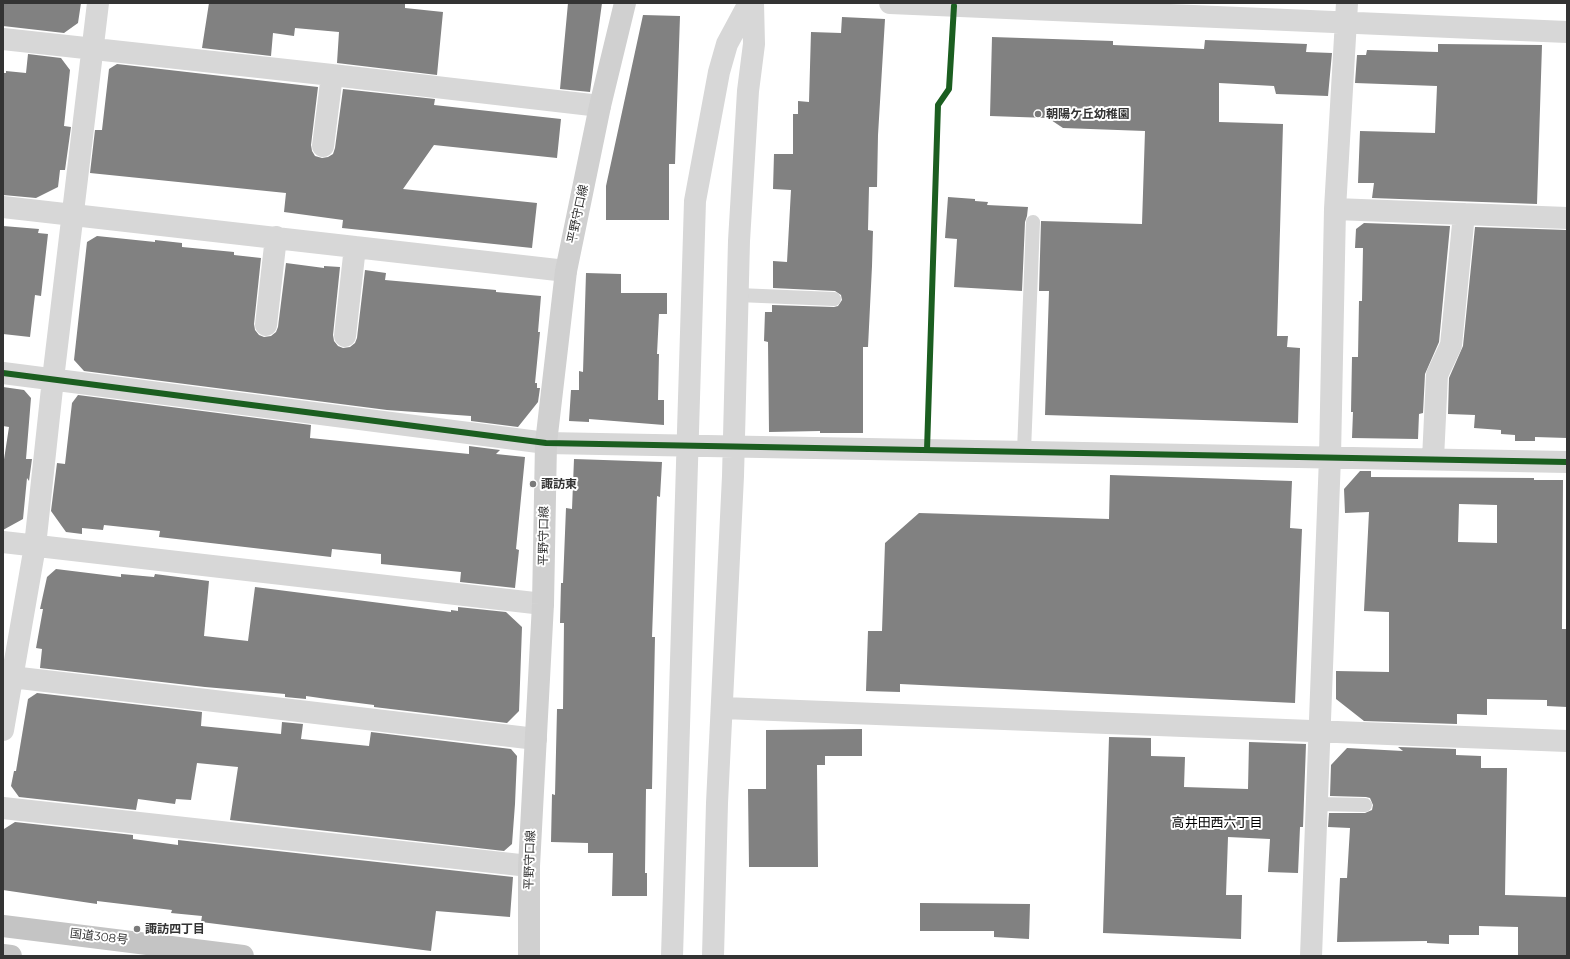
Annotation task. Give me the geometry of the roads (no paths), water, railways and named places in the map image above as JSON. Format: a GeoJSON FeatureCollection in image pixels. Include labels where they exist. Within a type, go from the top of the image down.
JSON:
{"type":"FeatureCollection","features":[{"type":"Feature","properties":{"kind":"highway","name":"国道308号"},"geometry":{"type":"LineString","coordinates":[[3,926],[243,956]]}},
{"type":"Feature","properties":{"kind":"highway"},"geometry":{"type":"LineString","coordinates":[[3,955],[11,956]]}},
{"type":"Feature","properties":{"kind":"main road","name":"平野守口線"},"geometry":{"type":"LineString","coordinates":[[529,956],[529,866],[543,604],[546,443],[566,271],[600,106],[624,3]]}},
{"type":"Feature","properties":{"kind":"street"},"geometry":{"type":"LineString","coordinates":[[3,730],[8,677],[35,546],[53,379],[98,3]]}},
{"type":"Feature","properties":{"kind":"street"},"geometry":{"type":"LineString","coordinates":[[672,956],[696,201],[719,72],[727,44],[749,3]]}},
{"type":"Feature","properties":{"kind":"street"},"geometry":{"type":"LineString","coordinates":[[713,956],[717,803],[723,708],[734,447],[739,241],[748,91],[754,44],[753,3]]}},
{"type":"Feature","properties":{"kind":"street"},"geometry":{"type":"LineString","coordinates":[[890,3],[1347,12],[1567,32]]}},
{"type":"Feature","properties":{"kind":"street"},"geometry":{"type":"LineString","coordinates":[[1311,956],[1330,456],[1335,209],[1347,12]]}},
{"type":"Feature","properties":{"kind":"street"},"geometry":{"type":"LineString","coordinates":[[3,38],[600,106]]}},
{"type":"Feature","properties":{"kind":"street"},"geometry":{"type":"LineString","coordinates":[[323,146],[332,75]]}},
{"type":"Feature","properties":{"kind":"street"},"geometry":{"type":"LineString","coordinates":[[3,207],[566,271]]}},
{"type":"Feature","properties":{"kind":"street"},"geometry":{"type":"LineString","coordinates":[[1335,209],[1567,218]]}},
{"type":"Feature","properties":{"kind":"street"},"geometry":{"type":"LineString","coordinates":[[1434,459],[1437,375],[1450,345],[1464,214]]}},
{"type":"Feature","properties":{"kind":"street"},"geometry":{"type":"LineString","coordinates":[[266,325],[276,237]]}},
{"type":"Feature","properties":{"kind":"street"},"geometry":{"type":"LineString","coordinates":[[345,336],[355,247]]}},
{"type":"Feature","properties":{"kind":"street"},"geometry":{"type":"LineString","coordinates":[[3,373],[546,443],[1330,456],[1567,462]]}},
{"type":"Feature","properties":{"kind":"street"},"geometry":{"type":"LineString","coordinates":[[3,542],[543,604]]}},
{"type":"Feature","properties":{"kind":"street"},"geometry":{"type":"LineString","coordinates":[[8,677],[536,739]]}},
{"type":"Feature","properties":{"kind":"street"},"geometry":{"type":"LineString","coordinates":[[723,708],[1567,741]]}},
{"type":"Feature","properties":{"kind":"street"},"geometry":{"type":"LineString","coordinates":[[3,808],[529,866]]}},
{"type":"Feature","properties":{"kind":"lane"},"geometry":{"type":"LineString","coordinates":[[1024,451],[1034,222]]}},
{"type":"Feature","properties":{"kind":"lane"},"geometry":{"type":"LineString","coordinates":[[738,295],[834,299]]}},
{"type":"Feature","properties":{"kind":"lane"},"geometry":{"type":"LineString","coordinates":[[1317,804],[1365,806]]}},
{"type":"Feature","properties":{"kind":"place","name":"朝陽ケ丘幼稚園"},"geometry":{"type":"Point","coordinates":[1038,114]}},
{"type":"Feature","properties":{"kind":"place","name":"諏訪東"},"geometry":{"type":"Point","coordinates":[533,484]}},
{"type":"Feature","properties":{"kind":"place","name":"諏訪四丁目"},"geometry":{"type":"Point","coordinates":[137,929]}},
{"type":"Feature","properties":{"kind":"district","name":"高井田西六丁目"},"geometry":{"type":"Point","coordinates":[1217,823]}}]}
